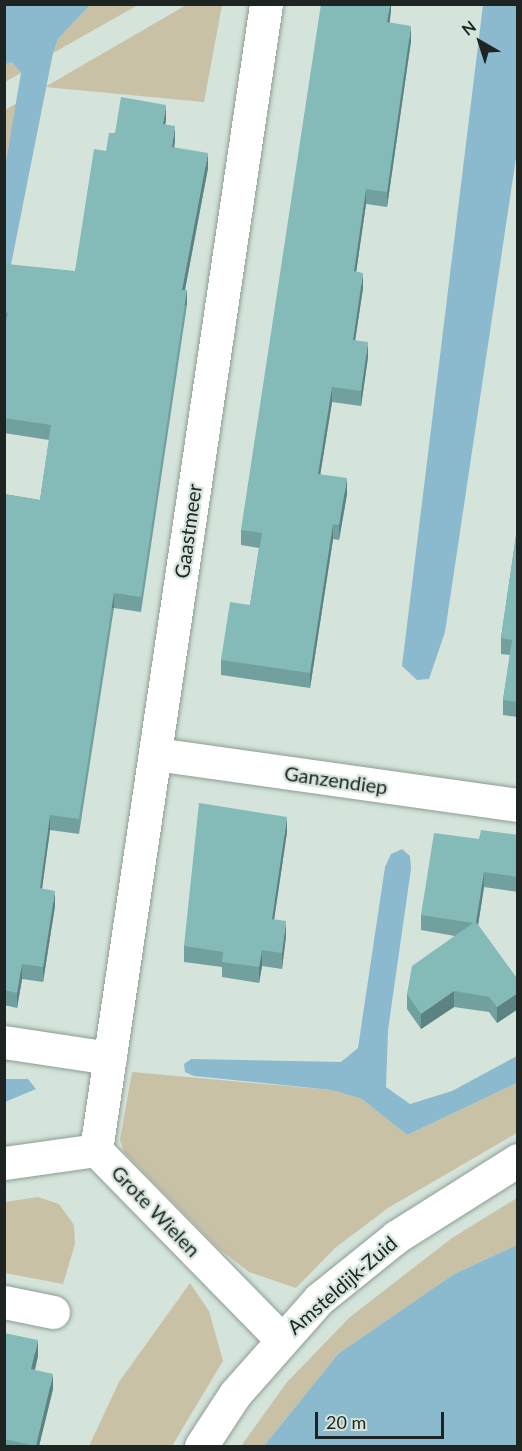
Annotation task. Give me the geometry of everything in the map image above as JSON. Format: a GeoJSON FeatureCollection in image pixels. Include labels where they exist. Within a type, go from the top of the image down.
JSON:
{"type":"FeatureCollection","features":[{"type":"Feature","properties":{"kind":"street","name":"Gaastmeer"},"geometry":{"type":"LineString","coordinates":[[96,1149],[266,4]]}},
{"type":"Feature","properties":{"kind":"street","name":"Ganzendiep"},"geometry":{"type":"LineString","coordinates":[[155,754],[518,805]]}},
{"type":"Feature","properties":{"kind":"street"},"geometry":{"type":"LineString","coordinates":[[4,1042],[110,1058]]}},
{"type":"Feature","properties":{"kind":"street","name":"Grote Wielen"},"geometry":{"type":"LineString","coordinates":[[4,1163],[96,1149],[280,1338]]}},
{"type":"Feature","properties":{"kind":"street","name":"Amsteldijk-Zuid"},"geometry":{"type":"LineString","coordinates":[[201,1446],[235,1394],[280,1338],[319,1299],[396,1237],[518,1160]]}},
{"type":"Feature","properties":{"kind":"street"},"geometry":{"type":"LineString","coordinates":[[4,1302],[53,1312]]}},
{"type":"Feature","properties":{"kind":"shaded area"},"geometry":{"type":"Polygon","coordinates":[[[188,4],[222,5],[204,102],[45,87],[188,4]]]}},
{"type":"Feature","properties":{"kind":"shaded area"},"geometry":{"type":"Polygon","coordinates":[[[90,5],[138,5],[53,53],[58,39],[90,5]]]}},
{"type":"Feature","properties":{"kind":"shaded area"},"geometry":{"type":"Polygon","coordinates":[[[12,61],[21,73],[5,82],[5,64],[12,61]]]}},
{"type":"Feature","properties":{"kind":"shaded area"},"geometry":{"type":"Polygon","coordinates":[[[17,103],[9,143],[5,167],[5,110],[17,103]]]}},
{"type":"Feature","properties":{"kind":"shaded area"},"geometry":{"type":"Polygon","coordinates":[[[132,1072],[332,1090],[362,1099],[407,1135],[517,1083],[517,1133],[388,1208],[335,1248],[296,1288],[249,1272],[219,1249],[124,1152],[120,1140],[132,1072]]]}},
{"type":"Feature","properties":{"kind":"shaded area"},"geometry":{"type":"Polygon","coordinates":[[[38,1197],[59,1204],[74,1225],[75,1244],[63,1284],[5,1273],[5,1202],[38,1197]]]}},
{"type":"Feature","properties":{"kind":"shaded area"},"geometry":{"type":"Polygon","coordinates":[[[517,1198],[517,1245],[454,1274],[338,1354],[264,1446],[241,1446],[287,1382],[350,1317],[452,1238],[517,1198]]]}},
{"type":"Feature","properties":{"kind":"shaded area"},"geometry":{"type":"Polygon","coordinates":[[[190,1283],[209,1311],[223,1361],[172,1446],[89,1446],[119,1382],[190,1283]]]}},
{"type":"Feature","properties":{"kind":"water"},"geometry":{"type":"Polygon","coordinates":[[[5,5],[90,5],[58,39],[53,53],[5,295],[5,167],[21,73],[12,62],[5,64],[5,5]]]}},
{"type":"Feature","properties":{"kind":"water"},"geometry":{"type":"Polygon","coordinates":[[[483,5],[517,5],[517,151],[445,632],[429,679],[417,680],[402,666],[483,5]]]}},
{"type":"Feature","properties":{"kind":"water"},"geometry":{"type":"Polygon","coordinates":[[[402,849],[410,856],[411,869],[388,1030],[386,1087],[410,1104],[452,1091],[517,1056],[517,1083],[407,1135],[362,1099],[332,1090],[194,1076],[185,1072],[184,1064],[191,1059],[341,1062],[358,1048],[385,867],[391,854],[402,849]]]}},
{"type":"Feature","properties":{"kind":"water"},"geometry":{"type":"Polygon","coordinates":[[[5,1079],[28,1079],[36,1089],[5,1102],[5,1079]]]}},
{"type":"Feature","properties":{"kind":"water"},"geometry":{"type":"Polygon","coordinates":[[[517,1245],[517,1446],[264,1446],[338,1354],[454,1274],[517,1245]]]}},
{"type":"Feature","properties":{"kind":"building"},"geometry":{"type":"Polygon","coordinates":[[[321,4],[390,4],[387,22],[411,26],[387,192],[366,189],[354,271],[363,273],[353,340],[368,342],[361,391],[332,387],[318,474],[347,478],[339,525],[333,524],[310,673],[221,660],[230,602],[250,605],[262,533],[241,530],[321,4]]]}},
{"type":"Feature","properties":{"kind":"building"},"geometry":{"type":"Polygon","coordinates":[[[121,97],[166,105],[163,124],[175,126],[172,147],[208,153],[182,290],[187,290],[141,597],[114,593],[79,819],[50,815],[40,888],[55,891],[43,967],[22,964],[17,993],[4,990],[4,494],[40,500],[51,425],[4,418],[4,331],[8,313],[4,312],[4,283],[7,264],[75,271],[94,149],[106,151],[109,133],[115,133],[121,97]]]}},
{"type":"Feature","properties":{"kind":"building"},"geometry":{"type":"Polygon","coordinates":[[[518,522],[518,702],[503,700],[512,640],[501,638],[518,522]]]}},
{"type":"Feature","properties":{"kind":"building"},"geometry":{"type":"Polygon","coordinates":[[[199,803],[287,817],[272,919],[286,921],[282,953],[262,950],[259,967],[222,962],[223,952],[184,946],[199,803]]]}},
{"type":"Feature","properties":{"kind":"building"},"geometry":{"type":"Polygon","coordinates":[[[481,830],[518,835],[518,877],[484,872],[476,922],[518,980],[518,993],[497,1007],[489,997],[454,991],[421,1014],[407,994],[412,966],[473,923],[421,915],[434,833],[479,839],[481,830]]]}},
{"type":"Feature","properties":{"kind":"building"},"geometry":{"type":"Polygon","coordinates":[[[4,1333],[38,1340],[31,1369],[53,1374],[36,1446],[4,1439],[4,1333]]]}}]}
